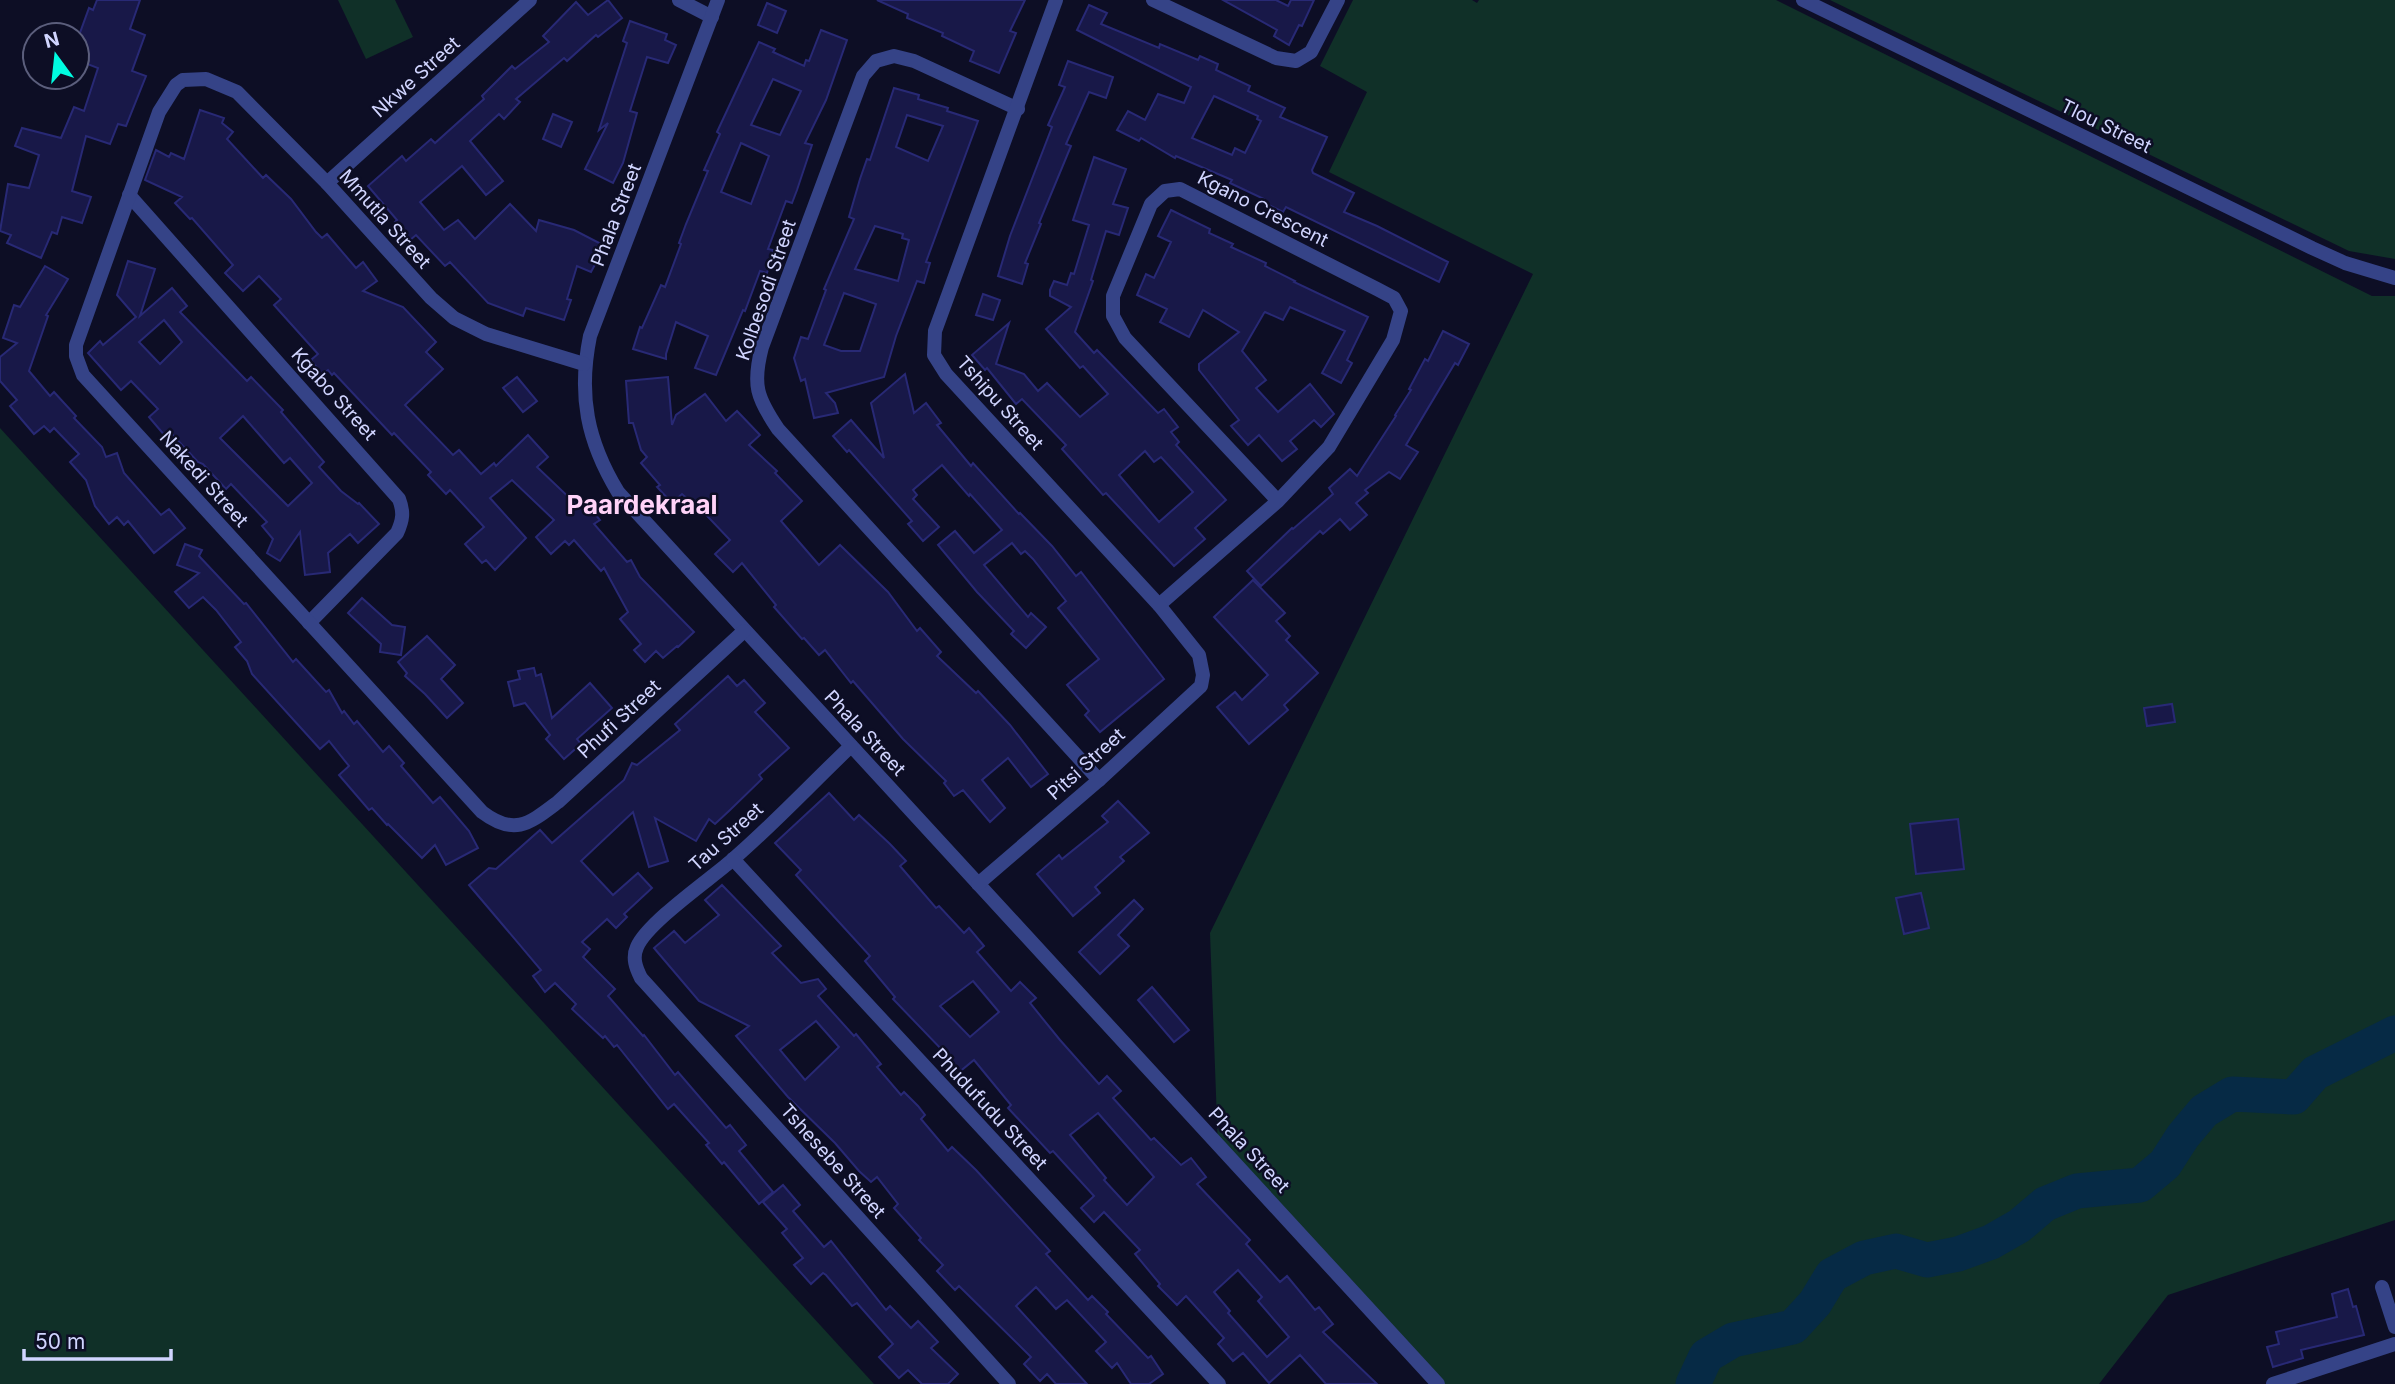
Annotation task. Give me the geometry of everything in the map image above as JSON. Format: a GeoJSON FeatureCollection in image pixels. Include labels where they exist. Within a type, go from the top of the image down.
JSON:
{"type":"FeatureCollection","features":[{"type":"Feature","properties":{"kind":"street","name":"Nkwe Street"},"geometry":{"type":"LineString","coordinates":[[327,183],[530,0]]}},
{"type":"Feature","properties":{"kind":"street"},"geometry":{"type":"LineString","coordinates":[[679,0],[712,17]]}},
{"type":"Feature","properties":{"kind":"street","name":"Phala Street"},"geometry":{"type":"LineString","coordinates":[[718,0],[597,314],[584,364],[587,418],[593,444],[604,468],[618,492],[744,631],[1438,1384]]}},
{"type":"Feature","properties":{"kind":"street","name":"Tshipu Street"},"geometry":{"type":"LineString","coordinates":[[1056,0],[934,331],[934,355],[946,374],[1159,605],[1199,655],[1202,664]]}},
{"type":"Feature","properties":{"kind":"street"},"geometry":{"type":"LineString","coordinates":[[1153,0],[1276,58],[1296,61],[1311,52],[1338,0]]}},
{"type":"Feature","properties":{"kind":"street","name":"Tlou Street"},"geometry":{"type":"LineString","coordinates":[[1802,0],[2334,258],[2395,278]]}},
{"type":"Feature","properties":{"kind":"street","name":"Kolbesodi Street"},"geometry":{"type":"LineString","coordinates":[[1018,109],[914,61],[894,56],[876,61],[863,76],[762,348],[757,393],[778,429],[1099,780]]}},
{"type":"Feature","properties":{"kind":"street","name":"Mmutla Street"},"geometry":{"type":"LineString","coordinates":[[176,85],[183,80],[206,79],[237,92],[327,183],[430,298],[454,318],[486,334],[584,364]]}},
{"type":"Feature","properties":{"kind":"street","name":"Nakedi Street"},"geometry":{"type":"LineString","coordinates":[[176,85],[159,112],[76,345],[79,367],[83,375],[482,812],[496,823],[514,826]]}},
{"type":"Feature","properties":{"kind":"street","name":"Kgano Crescent"},"geometry":{"type":"LineString","coordinates":[[1159,605],[1278,501],[1329,447],[1393,340],[1401,311],[1394,298],[1377,289],[1180,189],[1165,191],[1151,204],[1113,296],[1113,316],[1125,338],[1278,501]]}},
{"type":"Feature","properties":{"kind":"street","name":"Kgabo Street"},"geometry":{"type":"LineString","coordinates":[[130,195],[399,499],[403,509],[402,522],[397,533],[309,623]]}},
{"type":"Feature","properties":{"kind":"street","name":"Phufi Street"},"geometry":{"type":"LineString","coordinates":[[514,826],[533,821],[558,802],[744,631]]}},
{"type":"Feature","properties":{"kind":"street","name":"Pitsi Street"},"geometry":{"type":"LineString","coordinates":[[978,884],[1099,780],[1201,686],[1202,664]]}},
{"type":"Feature","properties":{"kind":"street","name":"Tau Street"},"geometry":{"type":"LineString","coordinates":[[634,959],[636,948],[646,932],[733,859],[851,746]]}},
{"type":"Feature","properties":{"kind":"street","name":"Phudufudu Street"},"geometry":{"type":"LineString","coordinates":[[733,859],[1219,1384]]}},
{"type":"Feature","properties":{"kind":"street","name":"Tshesebe Street"},"geometry":{"type":"LineString","coordinates":[[634,959],[641,978],[1009,1384]]}},
{"type":"Feature","properties":{"kind":"street"},"geometry":{"type":"LineString","coordinates":[[2382,1287],[2395,1327]]}},
{"type":"Feature","properties":{"kind":"street"},"geometry":{"type":"LineString","coordinates":[[2273,1384],[2395,1344]]}},
{"type":"Feature","properties":{"kind":"green space"},"geometry":{"type":"Polygon","coordinates":[[[338,0],[395,0],[413,37],[366,59],[338,0]]]}},
{"type":"Feature","properties":{"kind":"green space"},"geometry":{"type":"Polygon","coordinates":[[[1353,0],[1472,0],[1477,3],[1479,0],[1776,0],[2372,296],[2395,296],[2395,1220],[2168,1295],[2099,1384],[1443,1384],[1218,1148],[1210,933],[1533,274],[1329,172],[1367,92],[1320,66],[1353,0]]]}},
{"type":"Feature","properties":{"kind":"green space"},"geometry":{"type":"Polygon","coordinates":[[[1830,0],[2395,0],[2395,259],[2349,251],[1830,0]]]}},
{"type":"Feature","properties":{"kind":"green space"},"geometry":{"type":"Polygon","coordinates":[[[0,428],[874,1384],[0,1384],[0,428]]]}},
{"type":"Feature","properties":{"kind":"building"},"geometry":{"type":"Polygon","coordinates":[[[97,0],[140,0],[130,29],[145,35],[132,71],[146,76],[126,126],[118,124],[110,144],[86,136],[72,191],[91,197],[82,223],[62,217],[57,234],[52,232],[41,258],[7,243],[11,235],[0,231],[8,184],[29,188],[39,155],[15,146],[22,128],[61,138],[74,107],[84,111],[98,68],[91,65],[91,21],[84,21],[89,8],[93,10],[97,0]]]}},
{"type":"Feature","properties":{"kind":"building"},"geometry":{"type":"Polygon","coordinates":[[[608,0],[622,18],[598,37],[596,35],[567,61],[564,58],[516,99],[520,102],[504,119],[499,114],[470,141],[503,181],[486,195],[462,166],[420,202],[444,230],[458,220],[475,239],[510,204],[536,231],[539,220],[574,230],[605,246],[591,272],[577,266],[567,299],[571,300],[564,320],[526,308],[523,316],[488,303],[450,262],[445,266],[416,235],[410,240],[368,186],[402,156],[406,161],[431,139],[435,143],[484,99],[482,96],[512,66],[515,69],[549,42],[543,36],[576,2],[588,15],[608,0]]]}},
{"type":"Feature","properties":{"kind":"building"},"geometry":{"type":"Polygon","coordinates":[[[877,0],[1025,0],[1010,31],[1016,33],[999,73],[970,61],[974,51],[877,0]]]}},
{"type":"Feature","properties":{"kind":"building"},"geometry":{"type":"Polygon","coordinates":[[[1223,0],[1276,0],[1288,6],[1291,0],[1314,0],[1302,26],[1299,25],[1289,45],[1274,36],[1277,30],[1223,0]]]}},
{"type":"Feature","properties":{"kind":"building"},"geometry":{"type":"Polygon","coordinates":[[[767,3],[786,11],[777,33],[758,25],[767,3]]]}},
{"type":"Feature","properties":{"kind":"building"},"geometry":{"type":"Polygon","coordinates":[[[1089,5],[1107,13],[1101,24],[1159,48],[1160,44],[1198,60],[1200,56],[1218,64],[1216,70],[1250,86],[1248,91],[1285,108],[1280,117],[1327,137],[1313,173],[1354,193],[1344,212],[1448,262],[1439,282],[1286,207],[1283,212],[1263,202],[1264,199],[1230,183],[1232,180],[1176,156],[1175,158],[1141,138],[1139,141],[1117,130],[1128,111],[1145,120],[1158,94],[1184,103],[1191,87],[1077,30],[1089,5]],[[1214,96],[1192,138],[1232,155],[1235,148],[1245,153],[1261,121],[1257,119],[1258,116],[1214,96]]]}},
{"type":"Feature","properties":{"kind":"building"},"geometry":{"type":"Polygon","coordinates":[[[630,21],[667,34],[665,40],[676,45],[668,63],[647,57],[630,111],[637,113],[623,163],[613,183],[585,169],[608,123],[599,130],[627,43],[623,41],[630,21]]]}},
{"type":"Feature","properties":{"kind":"building"},"geometry":{"type":"Polygon","coordinates":[[[821,30],[847,40],[826,100],[805,143],[812,145],[797,190],[792,203],[786,201],[768,249],[773,250],[767,273],[760,271],[716,375],[695,368],[708,336],[676,322],[666,359],[633,349],[640,327],[642,328],[661,285],[665,287],[686,224],[708,171],[704,170],[720,134],[717,132],[759,42],[775,49],[773,52],[804,66],[806,60],[809,61],[821,30]],[[773,79],[751,125],[780,135],[801,91],[773,79]],[[741,143],[721,192],[751,204],[769,156],[741,143]]]}},
{"type":"Feature","properties":{"kind":"building"},"geometry":{"type":"Polygon","coordinates":[[[1068,61],[1113,77],[1106,98],[1089,92],[1066,144],[1071,146],[1039,223],[1041,224],[1025,263],[1028,264],[1022,284],[998,276],[1010,236],[1052,127],[1048,125],[1065,87],[1059,85],[1068,61]]]}},
{"type":"Feature","properties":{"kind":"building"},"geometry":{"type":"Polygon","coordinates":[[[894,88],[919,95],[918,99],[978,121],[926,262],[930,263],[924,283],[917,281],[884,377],[826,393],[835,403],[838,413],[814,418],[805,379],[801,381],[794,358],[801,337],[808,339],[826,290],[824,289],[854,219],[849,217],[867,159],[870,160],[894,88]],[[907,115],[896,147],[928,161],[943,126],[907,115]],[[875,226],[855,269],[898,281],[909,240],[902,238],[903,234],[875,226]],[[844,293],[824,345],[841,351],[860,351],[876,304],[844,293]]]}},
{"type":"Feature","properties":{"kind":"building"},"geometry":{"type":"Polygon","coordinates":[[[200,110],[224,118],[222,123],[233,132],[227,139],[263,178],[266,175],[291,199],[316,232],[322,238],[327,234],[356,268],[363,262],[377,281],[363,291],[403,307],[436,342],[426,352],[443,369],[405,405],[453,455],[459,450],[481,474],[494,463],[496,466],[528,435],[548,457],[537,467],[579,507],[585,502],[600,520],[594,524],[627,562],[631,560],[640,577],[694,632],[678,647],[663,658],[656,651],[645,662],[634,650],[641,644],[620,619],[628,612],[604,568],[601,571],[574,540],[569,545],[565,541],[551,554],[536,537],[554,520],[512,480],[490,498],[526,538],[495,570],[486,560],[482,563],[465,544],[484,527],[450,490],[446,494],[428,475],[431,472],[334,373],[332,375],[328,370],[322,374],[311,360],[318,354],[274,305],[281,299],[259,276],[243,291],[225,273],[233,265],[192,218],[175,203],[182,197],[145,180],[156,150],[169,157],[171,153],[184,159],[200,110]]]}},
{"type":"Feature","properties":{"kind":"building"},"geometry":{"type":"Polygon","coordinates":[[[553,114],[572,122],[561,147],[543,139],[553,114]]]}},
{"type":"Feature","properties":{"kind":"building"},"geometry":{"type":"Polygon","coordinates":[[[1094,157],[1126,169],[1113,204],[1128,208],[1119,235],[1106,231],[1091,280],[1093,281],[1075,332],[1094,353],[1097,350],[1158,413],[1164,409],[1178,427],[1171,432],[1179,442],[1176,445],[1226,500],[1195,528],[1205,539],[1174,566],[1106,493],[1103,495],[1062,449],[1066,445],[1022,399],[1016,404],[987,368],[985,370],[972,355],[1009,323],[996,364],[1024,374],[1038,391],[1047,383],[1080,417],[1108,394],[1083,366],[1080,368],[1046,329],[1071,307],[1050,296],[1050,290],[1054,281],[1067,285],[1071,273],[1074,274],[1089,225],[1073,220],[1094,157]],[[1145,451],[1119,475],[1159,522],[1193,492],[1161,457],[1154,462],[1145,451]]]}},
{"type":"Feature","properties":{"kind":"building"},"geometry":{"type":"Polygon","coordinates":[[[1171,210],[1210,229],[1209,233],[1233,244],[1231,247],[1266,263],[1265,266],[1294,282],[1368,317],[1347,360],[1352,363],[1341,383],[1322,373],[1345,331],[1290,307],[1283,320],[1264,313],[1242,351],[1266,380],[1256,388],[1278,412],[1310,384],[1334,414],[1321,427],[1314,420],[1290,441],[1297,449],[1282,461],[1259,435],[1248,445],[1231,426],[1239,420],[1199,370],[1199,364],[1239,332],[1203,310],[1189,337],[1160,322],[1167,309],[1137,295],[1146,274],[1154,278],[1171,242],[1158,236],[1171,210]]]}},
{"type":"Feature","properties":{"kind":"building"},"geometry":{"type":"Polygon","coordinates":[[[128,261],[155,269],[140,316],[172,288],[187,306],[180,312],[247,381],[251,377],[283,410],[281,412],[324,462],[319,467],[341,491],[359,503],[379,524],[358,543],[350,534],[328,553],[330,572],[305,575],[300,532],[280,561],[267,553],[273,539],[262,526],[267,522],[231,484],[226,489],[171,433],[166,437],[149,417],[158,409],[131,381],[121,390],[88,353],[100,341],[103,345],[136,317],[117,295],[128,261]],[[164,320],[139,342],[160,364],[182,342],[164,320]],[[243,416],[220,438],[288,506],[312,483],[290,458],[284,463],[243,416]]]}},
{"type":"Feature","properties":{"kind":"building"},"geometry":{"type":"Polygon","coordinates":[[[45,266],[68,279],[46,315],[48,316],[29,371],[50,396],[54,392],[76,416],[74,418],[102,447],[106,457],[117,453],[124,473],[161,515],[169,509],[185,528],[154,553],[128,521],[124,525],[117,517],[109,524],[95,506],[86,480],[70,462],[79,454],[54,428],[50,432],[44,426],[34,434],[10,406],[17,400],[0,381],[0,357],[17,343],[3,338],[14,305],[20,307],[45,266]]]}},
{"type":"Feature","properties":{"kind":"building"},"geometry":{"type":"Polygon","coordinates":[[[983,294],[1000,300],[993,320],[976,315],[983,294]]]}},
{"type":"Feature","properties":{"kind":"building"},"geometry":{"type":"Polygon","coordinates":[[[1443,331],[1469,344],[1406,445],[1418,452],[1400,479],[1389,472],[1365,490],[1368,493],[1356,503],[1367,515],[1350,530],[1340,519],[1323,534],[1320,531],[1261,586],[1247,571],[1333,494],[1329,488],[1350,469],[1357,476],[1396,416],[1425,359],[1428,361],[1443,331]]]}},
{"type":"Feature","properties":{"kind":"building"},"geometry":{"type":"Polygon","coordinates":[[[905,374],[914,413],[926,403],[941,423],[937,425],[971,466],[973,463],[1052,546],[1076,576],[1081,572],[1164,679],[1100,732],[1085,715],[1089,711],[1067,685],[1099,659],[1058,608],[1066,601],[1033,559],[1025,551],[1021,554],[1012,543],[984,565],[1028,617],[1031,613],[1046,627],[1026,648],[1011,634],[1014,631],[938,545],[955,531],[974,553],[1002,530],[970,494],[969,496],[942,465],[913,490],[917,495],[913,499],[939,527],[923,541],[908,524],[912,521],[849,450],[847,452],[833,436],[851,420],[884,458],[871,403],[905,374]]]}},
{"type":"Feature","properties":{"kind":"building"},"geometry":{"type":"Polygon","coordinates":[[[517,377],[537,401],[523,412],[503,388],[517,377]]]}},
{"type":"Feature","properties":{"kind":"building"},"geometry":{"type":"Polygon","coordinates":[[[668,377],[672,425],[676,415],[705,394],[726,421],[737,411],[760,435],[749,445],[777,471],[775,473],[802,501],[781,521],[819,565],[840,545],[888,592],[917,631],[920,628],[941,652],[937,656],[976,693],[978,691],[1010,725],[1048,774],[1031,787],[1008,758],[982,780],[1005,808],[990,822],[963,790],[954,796],[944,783],[946,781],[903,739],[853,681],[851,683],[825,650],[819,655],[802,639],[774,607],[776,605],[742,563],[733,572],[715,554],[730,540],[691,499],[690,501],[682,494],[672,503],[657,487],[660,485],[641,463],[647,457],[641,450],[633,423],[629,423],[626,381],[668,377]]]}},
{"type":"Feature","properties":{"kind":"building"},"geometry":{"type":"Polygon","coordinates":[[[185,544],[202,550],[199,556],[244,604],[246,603],[293,662],[296,659],[326,692],[329,690],[342,713],[344,711],[354,724],[357,721],[383,752],[389,746],[404,763],[401,766],[433,803],[440,797],[469,831],[478,848],[446,865],[435,845],[422,858],[372,808],[369,810],[339,775],[349,766],[329,741],[320,749],[252,674],[247,661],[235,647],[241,642],[216,610],[203,597],[189,608],[175,592],[199,573],[177,565],[185,544]]]}},
{"type":"Feature","properties":{"kind":"building"},"geometry":{"type":"Polygon","coordinates":[[[1253,580],[1285,613],[1276,621],[1290,636],[1286,640],[1318,673],[1284,705],[1288,710],[1249,744],[1217,707],[1235,692],[1242,700],[1268,675],[1214,617],[1253,580]]]}},
{"type":"Feature","properties":{"kind":"building"},"geometry":{"type":"Polygon","coordinates":[[[362,598],[392,625],[405,627],[401,655],[380,652],[381,644],[348,613],[362,598]]]}},
{"type":"Feature","properties":{"kind":"building"},"geometry":{"type":"Polygon","coordinates":[[[427,636],[455,665],[441,679],[463,703],[447,718],[405,676],[407,673],[398,662],[427,636]]]}},
{"type":"Feature","properties":{"kind":"building"},"geometry":{"type":"Polygon","coordinates":[[[534,668],[536,676],[541,674],[552,718],[590,683],[612,708],[577,739],[581,744],[564,759],[546,739],[550,735],[525,703],[514,706],[508,682],[520,679],[518,671],[534,668]]]}},
{"type":"Feature","properties":{"kind":"building"},"geometry":{"type":"Polygon","coordinates":[[[728,676],[737,686],[744,680],[765,703],[755,712],[789,748],[759,775],[762,779],[715,824],[709,819],[696,841],[655,818],[668,861],[649,867],[633,812],[581,861],[613,895],[638,873],[652,888],[624,914],[627,917],[616,928],[607,919],[582,942],[590,949],[583,957],[615,989],[608,996],[644,1035],[675,1075],[678,1072],[726,1128],[730,1125],[746,1145],[739,1151],[773,1192],[759,1204],[724,1162],[722,1164],[706,1145],[709,1143],[674,1104],[668,1109],[617,1045],[614,1047],[605,1036],[603,1038],[572,1009],[576,1004],[555,983],[545,992],[533,976],[541,970],[469,885],[489,868],[496,869],[540,830],[552,843],[624,780],[632,763],[637,765],[680,730],[675,724],[728,676]]]}},
{"type":"Feature","properties":{"kind":"building"},"geometry":{"type":"Polygon","coordinates":[[[2172,704],[2175,722],[2147,726],[2144,708],[2172,704]]]}},
{"type":"Feature","properties":{"kind":"building"},"geometry":{"type":"Polygon","coordinates":[[[829,793],[854,820],[859,815],[906,861],[900,866],[936,908],[939,906],[964,933],[969,928],[984,946],[977,952],[1011,991],[1020,982],[1036,998],[1030,1003],[1099,1084],[1107,1076],[1121,1091],[1113,1098],[1151,1140],[1154,1138],[1181,1165],[1191,1158],[1206,1177],[1197,1184],[1250,1240],[1246,1244],[1280,1282],[1287,1276],[1315,1310],[1319,1307],[1333,1324],[1323,1332],[1377,1384],[1326,1384],[1300,1355],[1269,1383],[1243,1353],[1233,1361],[1218,1344],[1224,1338],[1186,1296],[1177,1305],[1158,1286],[1160,1284],[1135,1254],[1140,1250],[1104,1212],[1094,1222],[1081,1208],[1094,1196],[1053,1151],[1050,1153],[1008,1108],[1011,1105],[974,1060],[958,1073],[945,1058],[947,1055],[893,999],[895,997],[865,961],[870,956],[796,875],[801,870],[775,843],[829,793]],[[973,981],[940,1006],[970,1037],[999,1012],[973,981]],[[1098,1113],[1070,1135],[1127,1205],[1154,1177],[1098,1113]],[[1238,1270],[1214,1292],[1230,1311],[1228,1313],[1267,1357],[1289,1337],[1258,1301],[1262,1297],[1238,1270]]]}},
{"type":"Feature","properties":{"kind":"building"},"geometry":{"type":"Polygon","coordinates":[[[1118,801],[1149,833],[1120,857],[1124,861],[1095,887],[1100,893],[1073,916],[1037,874],[1059,855],[1062,859],[1108,822],[1102,816],[1118,801]]]}},
{"type":"Feature","properties":{"kind":"building"},"geometry":{"type":"Polygon","coordinates":[[[1958,819],[1964,869],[1916,874],[1910,824],[1958,819]]]}},
{"type":"Feature","properties":{"kind":"building"},"geometry":{"type":"Polygon","coordinates":[[[722,885],[781,946],[772,953],[801,983],[818,979],[826,989],[818,996],[854,1036],[856,1034],[881,1064],[877,1067],[901,1095],[904,1092],[918,1106],[925,1115],[921,1119],[948,1151],[952,1147],[976,1170],[1050,1251],[1046,1254],[1088,1300],[1092,1296],[1148,1358],[1151,1356],[1163,1374],[1149,1384],[1131,1384],[1117,1363],[1112,1368],[1096,1351],[1106,1342],[1067,1300],[1056,1309],[1036,1287],[1016,1306],[1087,1384],[1056,1384],[1047,1374],[1040,1381],[1024,1364],[1031,1357],[959,1286],[955,1290],[937,1271],[943,1265],[894,1208],[898,1204],[877,1177],[871,1182],[859,1171],[788,1097],[736,1036],[749,1026],[699,1001],[654,948],[674,931],[685,943],[719,915],[705,900],[722,885]],[[816,1021],[780,1050],[805,1080],[839,1047],[816,1021]]]}},
{"type":"Feature","properties":{"kind":"building"},"geometry":{"type":"Polygon","coordinates":[[[1921,893],[1929,928],[1904,934],[1896,898],[1921,893]]]}},
{"type":"Feature","properties":{"kind":"building"},"geometry":{"type":"Polygon","coordinates":[[[1134,900],[1143,909],[1118,935],[1129,946],[1100,974],[1079,952],[1134,900]]]}},
{"type":"Feature","properties":{"kind":"building"},"geometry":{"type":"Polygon","coordinates":[[[1152,987],[1189,1030],[1174,1042],[1138,1000],[1152,987]]]}},
{"type":"Feature","properties":{"kind":"building"},"geometry":{"type":"Polygon","coordinates":[[[783,1185],[800,1205],[793,1211],[824,1247],[831,1241],[886,1310],[890,1306],[911,1328],[918,1321],[938,1342],[931,1348],[958,1374],[948,1384],[922,1384],[908,1370],[899,1378],[879,1357],[893,1344],[857,1303],[852,1306],[823,1273],[811,1284],[794,1265],[803,1258],[782,1233],[787,1229],[763,1202],[783,1185]]]}},
{"type":"Feature","properties":{"kind":"building"},"geometry":{"type":"Polygon","coordinates":[[[2348,1289],[2364,1335],[2301,1350],[2303,1358],[2273,1367],[2267,1347],[2279,1344],[2276,1332],[2337,1317],[2332,1294],[2348,1289]]]}},
{"type":"Feature","properties":{"kind":"waterway"},"geometry":{"type":"LineString","coordinates":[[1693,1384],[1706,1356],[1733,1340],[1793,1327],[1815,1303],[1832,1275],[1864,1258],[1896,1251],[1927,1260],[1958,1254],[1991,1242],[2019,1226],[2045,1204],[2077,1191],[2140,1185],[2165,1164],[2204,1111],[2232,1094],[2294,1097],[2315,1073],[2395,1033]]}},
{"type":"Feature","properties":{"kind":"district","name":"Paardekraal"},"geometry":{"type":"Point","coordinates":[642,504]}}]}
